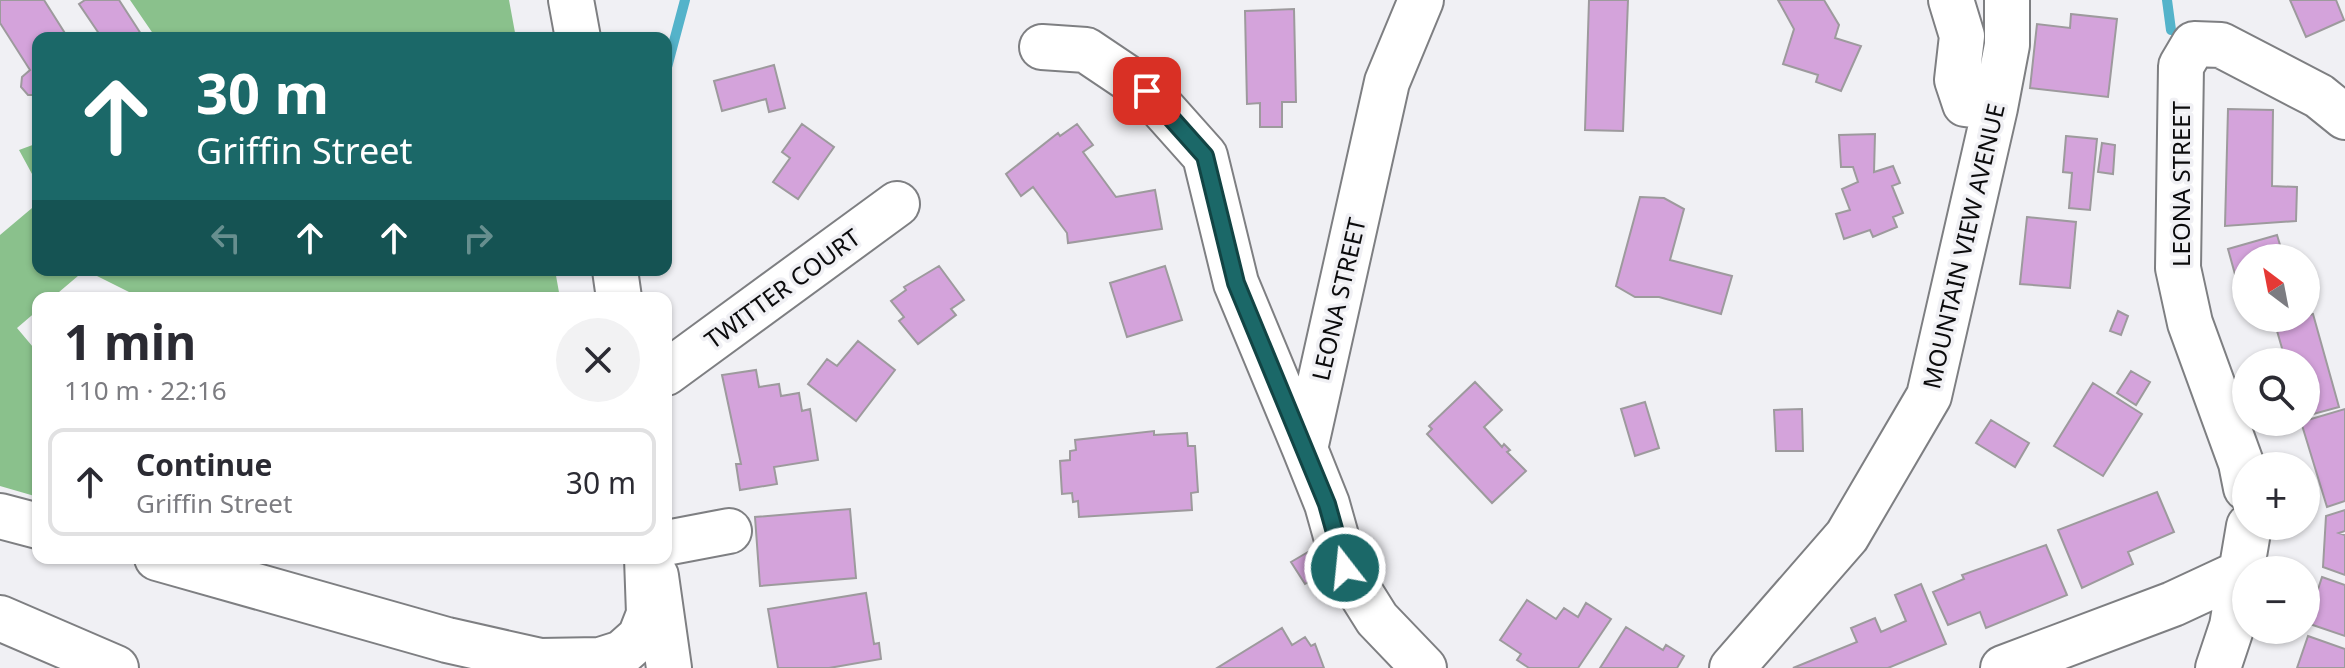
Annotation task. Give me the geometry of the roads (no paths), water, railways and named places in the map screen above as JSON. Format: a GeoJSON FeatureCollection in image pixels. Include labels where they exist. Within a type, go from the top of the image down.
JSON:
{"type":"FeatureCollection","features":[{"type":"Feature","properties":{"kind":"main road"},"geometry":{"type":"LineString","coordinates":[[571,0],[577,32]]}},
{"type":"Feature","properties":{"kind":"main road","name":"LEONA STREET"},"geometry":{"type":"LineString","coordinates":[[1305,449],[1387,82],[1421,0]]}},
{"type":"Feature","properties":{"kind":"main road"},"geometry":{"type":"LineString","coordinates":[[1951,0],[1962,36],[1957,80],[1965,104],[1995,108]]}},
{"type":"Feature","properties":{"kind":"main road","name":"MOUNTAIN VIEW AVENUE"},"geometry":{"type":"LineString","coordinates":[[1732,668],[1847,536],[1929,396],[1995,108],[2007,45],[2007,0]]}},
{"type":"Feature","properties":{"kind":"main road","name":"LEONA STREET"},"geometry":{"type":"LineString","coordinates":[[2237,452],[2190,323],[2178,268],[2181,66],[2194,44],[2221,45],[2319,96],[2345,117]]}},
{"type":"Feature","properties":{"kind":"main road"},"geometry":{"type":"LineString","coordinates":[[1042,47],[1086,50],[1110,66],[1147,91],[1205,156],[1236,283],[1327,504],[1345,568],[1377,619],[1424,668]]}},
{"type":"Feature","properties":{"kind":"main road","name":"TWITTER COURT"},"geometry":{"type":"LineString","coordinates":[[672,369],[897,204]]}},
{"type":"Feature","properties":{"kind":"main road"},"geometry":{"type":"LineString","coordinates":[[0,516],[32,524]]}},
{"type":"Feature","properties":{"kind":"main road"},"geometry":{"type":"LineString","coordinates":[[672,542],[729,531]]}},
{"type":"Feature","properties":{"kind":"main road"},"geometry":{"type":"LineString","coordinates":[[178,564],[447,640],[540,661],[600,660],[622,653],[640,637],[649,614],[647,564]]}},
{"type":"Feature","properties":{"kind":"main road"},"geometry":{"type":"LineString","coordinates":[[655,564],[669,668]]}},
{"type":"Feature","properties":{"kind":"main road"},"geometry":{"type":"LineString","coordinates":[[2003,668],[2173,604],[2232,577]]}},
{"type":"Feature","properties":{"kind":"main road"},"geometry":{"type":"LineString","coordinates":[[2218,668],[2232,616]]}},
{"type":"Feature","properties":{"kind":"main road"},"geometry":{"type":"LineString","coordinates":[[0,618],[116,668]]}},
{"type":"Feature","properties":{"kind":"main road"},"geometry":{"type":"LineString","coordinates":[[447,640],[496,668]]}},
{"type":"Feature","properties":{"kind":"waterway"},"geometry":{"type":"LineString","coordinates":[[672,49],[685,0]]}},
{"type":"Feature","properties":{"kind":"waterway"},"geometry":{"type":"LineString","coordinates":[[2167,0],[2171,30]]}}]}
